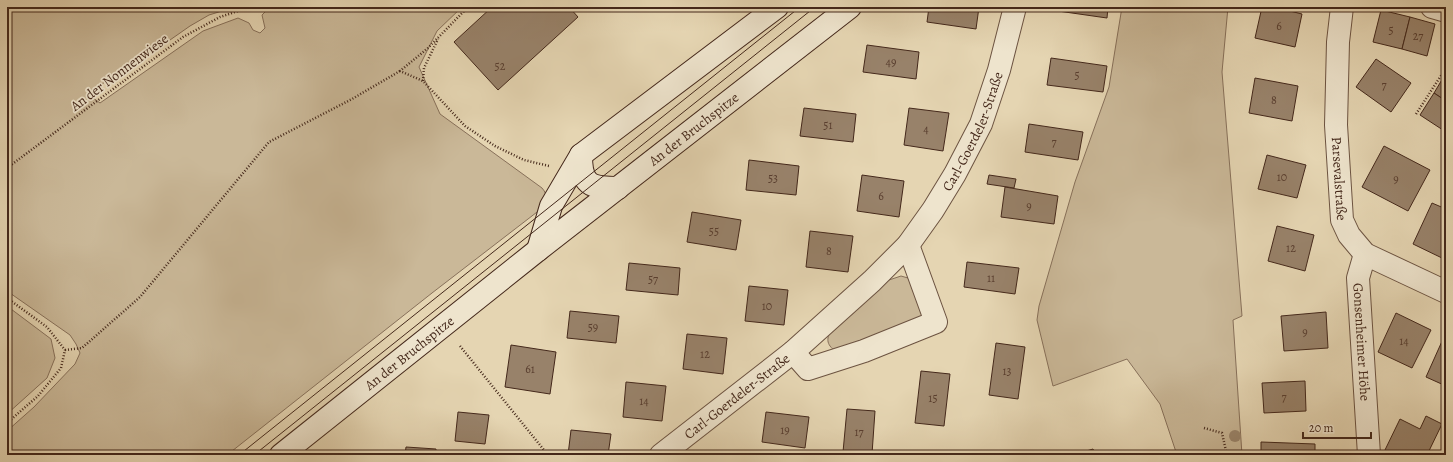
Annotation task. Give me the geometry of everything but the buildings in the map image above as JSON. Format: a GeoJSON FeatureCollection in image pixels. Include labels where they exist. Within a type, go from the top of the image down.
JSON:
{"type":"FeatureCollection","features":[{"type":"Feature","properties":{"kind":"street"},"geometry":{"type":"LineString","coordinates":[[538,250],[551,206],[582,155],[777,7]]}},
{"type":"Feature","properties":{"kind":"street","name":"An der Bruchspitze"},"geometry":{"type":"LineString","coordinates":[[281,455],[538,250],[850,7]]}},
{"type":"Feature","properties":{"kind":"street","name":"Carl-Goerdeler-Straße"},"geometry":{"type":"LineString","coordinates":[[661,455],[793,352],[872,281],[908,245],[933,210],[955,174],[981,124],[999,70],[1015,7]]}},
{"type":"Feature","properties":{"kind":"street","name":"Parsevalstraße"},"geometry":{"type":"LineString","coordinates":[[1342,7],[1338,42],[1336,125],[1342,220],[1349,235],[1365,254],[1446,292]]}},
{"type":"Feature","properties":{"kind":"street"},"geometry":{"type":"LineString","coordinates":[[1432,7],[1446,11]]}},
{"type":"Feature","properties":{"kind":"street"},"geometry":{"type":"LineString","coordinates":[[582,155],[583,172],[586,179],[592,186],[602,188],[618,188]]}},
{"type":"Feature","properties":{"kind":"street","name":"Carl-Goerdeler-Straße"},"geometry":{"type":"LineString","coordinates":[[793,352],[808,369],[864,351],[936,322],[908,245]]}},
{"type":"Feature","properties":{"kind":"street","name":"Gonsenheimer Höhe"},"geometry":{"type":"LineString","coordinates":[[1365,254],[1358,278],[1369,455]]}},
{"type":"Feature","properties":{"kind":"path","name":"An der Nonnenwiese"},"geometry":{"type":"LineString","coordinates":[[7,168],[183,37],[220,17],[250,7]]}},
{"type":"Feature","properties":{"kind":"path"},"geometry":{"type":"LineString","coordinates":[[65,350],[82,348],[140,297],[269,142],[352,99],[400,71],[428,48],[468,7]]}},
{"type":"Feature","properties":{"kind":"path"},"geometry":{"type":"LineString","coordinates":[[423,81],[424,68],[440,35]]}},
{"type":"Feature","properties":{"kind":"path"},"geometry":{"type":"LineString","coordinates":[[1416,114],[1446,68]]}},
{"type":"Feature","properties":{"kind":"path"},"geometry":{"type":"LineString","coordinates":[[400,71],[423,81],[465,126],[495,146],[524,160],[550,166]]}},
{"type":"Feature","properties":{"kind":"path"},"geometry":{"type":"LineString","coordinates":[[7,298],[47,327],[65,350]]}},
{"type":"Feature","properties":{"kind":"path"},"geometry":{"type":"LineString","coordinates":[[460,346],[548,455]]}},
{"type":"Feature","properties":{"kind":"path"},"geometry":{"type":"LineString","coordinates":[[7,423],[38,396],[61,368],[65,350]]}},
{"type":"Feature","properties":{"kind":"path"},"geometry":{"type":"LineString","coordinates":[[1204,428],[1222,433],[1226,451],[1222,455]]}},
{"type":"Feature","properties":{"kind":"shaded area"},"geometry":{"type":"Polygon","coordinates":[[[7,7],[235,7],[209,15],[190,26],[170,40],[139,58],[88,94],[100,103],[203,31],[238,18],[249,23],[253,30],[260,33],[265,28],[262,15],[270,7],[462,7],[437,31],[419,67],[440,114],[542,188],[546,194],[545,201],[541,209],[227,455],[7,455],[7,431],[34,407],[75,364],[80,353],[70,335],[7,291],[7,7]]]}},
{"type":"Feature","properties":{"kind":"shaded area"},"geometry":{"type":"Polygon","coordinates":[[[1122,7],[1228,7],[1222,72],[1242,316],[1233,320],[1242,455],[1177,455],[1160,404],[1127,359],[1053,386],[1037,320],[1039,306],[1075,182],[1109,87],[1122,7]]]}},
{"type":"Feature","properties":{"kind":"shaded area"},"geometry":{"type":"Polygon","coordinates":[[[901,276],[908,278],[912,282],[922,315],[918,320],[834,350],[828,342],[829,334],[833,328],[889,280],[901,276]]]}},
{"type":"Feature","properties":{"kind":"shaded area"},"geometry":{"type":"Polygon","coordinates":[[[7,306],[51,339],[55,358],[47,378],[7,414],[7,306]]]}},
{"type":"Feature","properties":{"kind":"tram line"},"geometry":{"type":"LineString","coordinates":[[239,455],[800,7]]}},
{"type":"Feature","properties":{"kind":"tram line"},"geometry":{"type":"LineString","coordinates":[[254,455],[815,7]]}}]}
